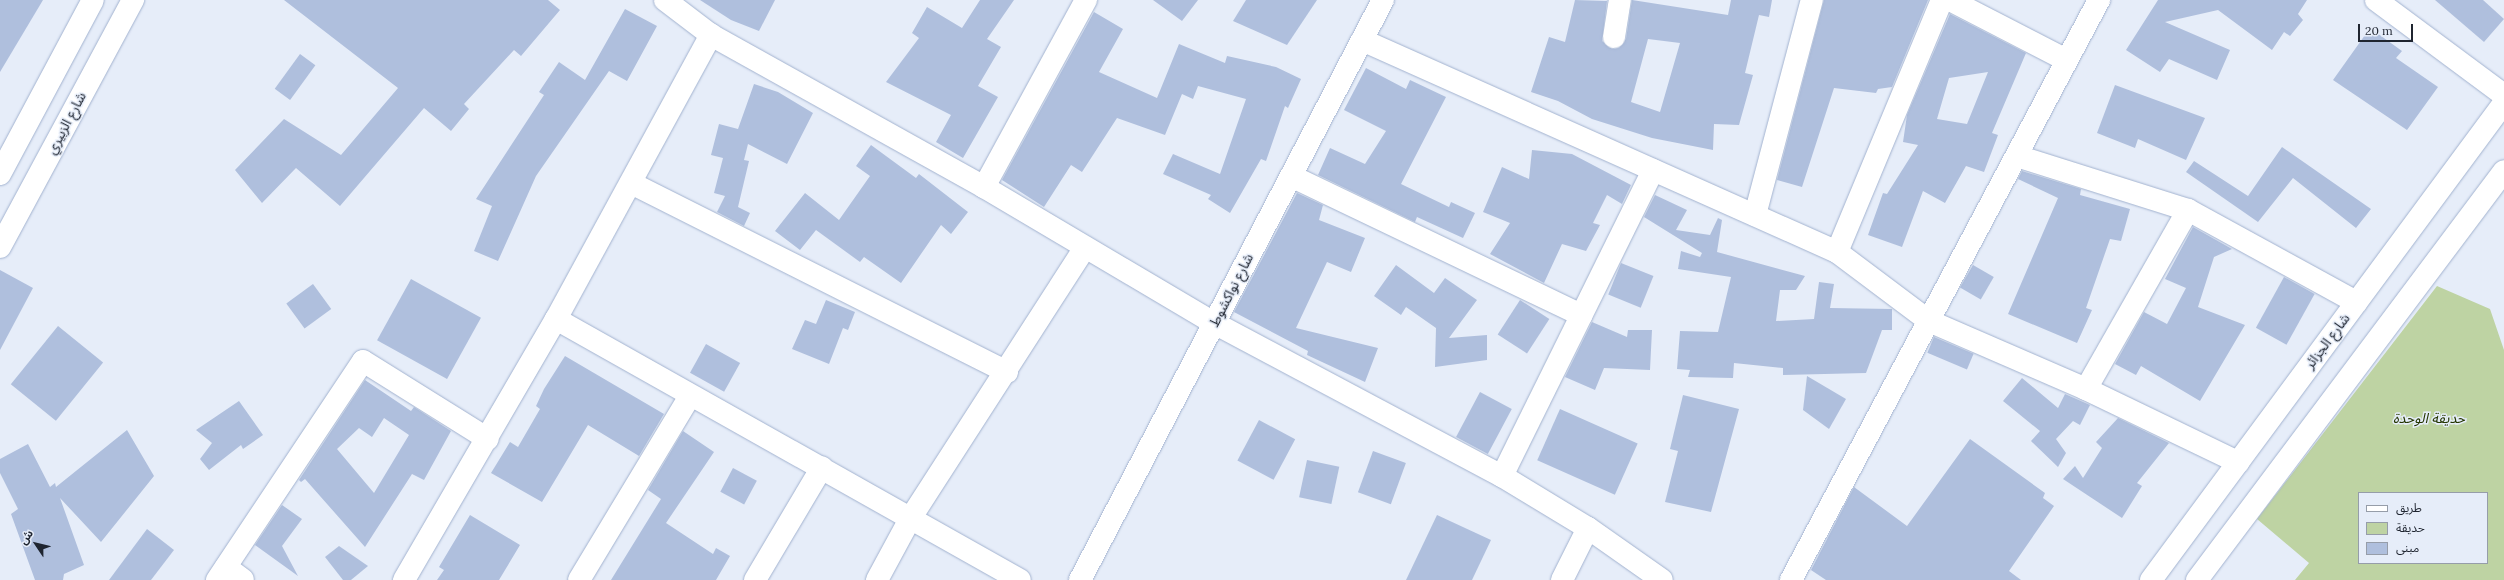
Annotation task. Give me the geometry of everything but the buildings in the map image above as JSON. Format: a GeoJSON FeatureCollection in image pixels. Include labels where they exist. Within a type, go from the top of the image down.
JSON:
{"type":"FeatureCollection","features":[{"type":"Feature","properties":{"kind":"street"},"geometry":{"type":"LineString","coordinates":[[0,174],[93,0]]}},
{"type":"Feature","properties":{"kind":"street","name":"شارع الزبيري"},"geometry":{"type":"LineString","coordinates":[[0,247],[133,0]]}},
{"type":"Feature","properties":{"kind":"street"},"geometry":{"type":"LineString","coordinates":[[665,0],[711,35],[984,186],[1214,324],[1502,476],[1588,528],[1662,580]]}},
{"type":"Feature","properties":{"kind":"street"},"geometry":{"type":"LineString","coordinates":[[984,186],[1086,0]]}},
{"type":"Feature","properties":{"kind":"street","name":"شارع نواكشوط"},"geometry":{"type":"LineString","coordinates":[[1080,580],[1383,0]]}},
{"type":"Feature","properties":{"kind":"street"},"geometry":{"type":"LineString","coordinates":[[1614,37],[1620,0]]}},
{"type":"Feature","properties":{"kind":"street"},"geometry":{"type":"LineString","coordinates":[[1755,215],[1812,0]]}},
{"type":"Feature","properties":{"kind":"street"},"geometry":{"type":"LineString","coordinates":[[1837,252],[1942,0]]}},
{"type":"Feature","properties":{"kind":"street"},"geometry":{"type":"LineString","coordinates":[[1950,0],[2066,60]]}},
{"type":"Feature","properties":{"kind":"street"},"geometry":{"type":"LineString","coordinates":[[1791,580],[2099,0]]}},
{"type":"Feature","properties":{"kind":"street"},"geometry":{"type":"LineString","coordinates":[[2376,0],[2504,95]]}},
{"type":"Feature","properties":{"kind":"street"},"geometry":{"type":"LineString","coordinates":[[404,580],[488,439],[556,319],[711,35]]}},
{"type":"Feature","properties":{"kind":"street"},"geometry":{"type":"LineString","coordinates":[[1362,40],[1837,252],[1929,321],[2086,389],[2238,462]]}},
{"type":"Feature","properties":{"kind":"street","name":"شارع الجزائر"},"geometry":{"type":"LineString","coordinates":[[2151,580],[2504,103]]}},
{"type":"Feature","properties":{"kind":"street"},"geometry":{"type":"LineString","coordinates":[[2017,156],[2188,210],[2356,302]]}},
{"type":"Feature","properties":{"kind":"street"},"geometry":{"type":"LineString","coordinates":[[1502,476],[1653,170]]}},
{"type":"Feature","properties":{"kind":"street"},"geometry":{"type":"LineString","coordinates":[[2197,580],[2504,171]]}},
{"type":"Feature","properties":{"kind":"street"},"geometry":{"type":"LineString","coordinates":[[1291,176],[1581,316]]}},
{"type":"Feature","properties":{"kind":"street"},"geometry":{"type":"LineString","coordinates":[[630,183],[1007,372]]}},
{"type":"Feature","properties":{"kind":"street"},"geometry":{"type":"LineString","coordinates":[[2086,389],[2188,210]]}},
{"type":"Feature","properties":{"kind":"street"},"geometry":{"type":"LineString","coordinates":[[877,580],[910,519],[1007,372],[1085,246]]}},
{"type":"Feature","properties":{"kind":"street"},"geometry":{"type":"LineString","coordinates":[[556,319],[690,396],[822,467],[910,519],[1020,580]]}},
{"type":"Feature","properties":{"kind":"street"},"geometry":{"type":"LineString","coordinates":[[243,580],[221,573],[363,361],[488,439]]}},
{"type":"Feature","properties":{"kind":"street"},"geometry":{"type":"LineString","coordinates":[[579,580],[690,396]]}},
{"type":"Feature","properties":{"kind":"street"},"geometry":{"type":"LineString","coordinates":[[755,580],[822,467]]}},
{"type":"Feature","properties":{"kind":"street"},"geometry":{"type":"LineString","coordinates":[[1562,580],[1588,528]]}},
{"type":"Feature","properties":{"kind":"green space","name":"حديقة الوحدة"},"geometry":{"type":"Polygon","coordinates":[[[2437,286],[2490,309],[2504,350],[2504,580],[2295,580],[2309,563],[2257,519],[2437,286]]]}}]}
